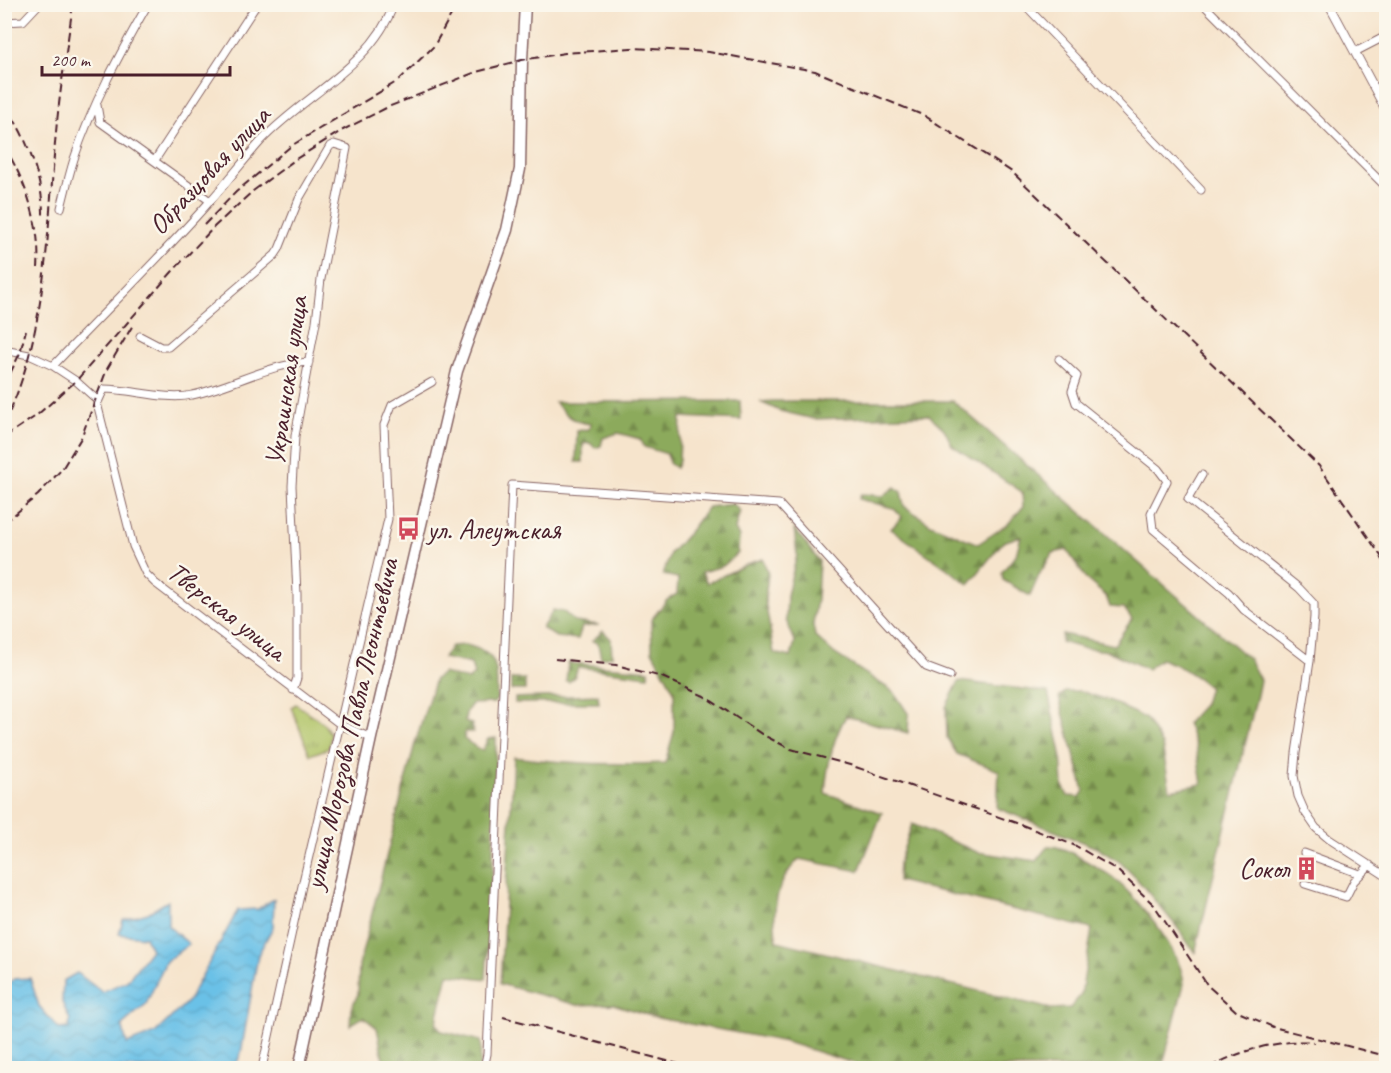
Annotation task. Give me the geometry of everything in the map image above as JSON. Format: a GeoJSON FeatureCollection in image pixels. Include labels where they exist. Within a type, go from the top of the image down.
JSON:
{"type":"FeatureCollection","features":[{"type":"Feature","properties":{"kind":"main road","name":"улица Морозова Павла Леонтьевича"},"geometry":{"type":"LineString","coordinates":[[299,1068],[371,738],[457,371],[507,230],[518,179],[525,4]]}},
{"type":"Feature","properties":{"kind":"street"},"geometry":{"type":"LineString","coordinates":[[4,22],[23,21],[39,4]]}},
{"type":"Feature","properties":{"kind":"street"},"geometry":{"type":"LineString","coordinates":[[61,208],[74,160],[96,103],[148,4]]}},
{"type":"Feature","properties":{"kind":"street"},"geometry":{"type":"LineString","coordinates":[[154,160],[257,4]]}},
{"type":"Feature","properties":{"kind":"street","name":"Образцовая улица"},"geometry":{"type":"LineString","coordinates":[[52,366],[210,201],[261,141],[283,120],[353,64],[375,38],[394,4]]}},
{"type":"Feature","properties":{"kind":"street"},"geometry":{"type":"LineString","coordinates":[[1027,4],[1026,6],[1201,190]]}},
{"type":"Feature","properties":{"kind":"street"},"geometry":{"type":"LineString","coordinates":[[1203,4],[1386,187]]}},
{"type":"Feature","properties":{"kind":"street"},"geometry":{"type":"LineString","coordinates":[[1329,4],[1386,110]]}},
{"type":"Feature","properties":{"kind":"street"},"geometry":{"type":"LineString","coordinates":[[1355,52],[1386,36]]}},
{"type":"Feature","properties":{"kind":"street"},"geometry":{"type":"LineString","coordinates":[[96,103],[100,122],[210,201]]}},
{"type":"Feature","properties":{"kind":"street","name":"Украинская улица"},"geometry":{"type":"LineString","coordinates":[[140,336],[161,347],[168,347],[275,255],[299,200],[330,146],[334,144],[346,147],[347,153],[321,279],[295,436],[293,476],[297,678],[293,690]]}},
{"type":"Feature","properties":{"kind":"street"},"geometry":{"type":"LineString","coordinates":[[4,350],[29,355],[52,366],[76,381],[98,402],[104,389],[191,396],[240,379],[309,362]]}},
{"type":"Feature","properties":{"kind":"street"},"geometry":{"type":"LineString","coordinates":[[1059,359],[1077,376],[1072,391],[1076,402],[1158,469],[1167,481],[1151,513],[1153,529],[1229,593],[1244,610],[1310,661]]}},
{"type":"Feature","properties":{"kind":"street"},"geometry":{"type":"LineString","coordinates":[[262,1068],[388,519],[384,425],[392,405],[432,382]]}},
{"type":"Feature","properties":{"kind":"street","name":"Тверская улица"},"geometry":{"type":"LineString","coordinates":[[98,402],[133,546],[146,574],[341,725],[371,738]]}},
{"type":"Feature","properties":{"kind":"street"},"geometry":{"type":"LineString","coordinates":[[1202,475],[1188,499],[1299,588],[1314,604],[1310,661],[1294,776],[1298,796],[1316,828],[1386,876]]}},
{"type":"Feature","properties":{"kind":"street"},"geometry":{"type":"LineString","coordinates":[[484,1068],[488,1054],[512,485],[779,504],[926,667],[950,676]]}},
{"type":"Feature","properties":{"kind":"street"},"geometry":{"type":"LineString","coordinates":[[1304,852],[1360,874]]}},
{"type":"Feature","properties":{"kind":"street"},"geometry":{"type":"LineString","coordinates":[[1305,884],[1346,897],[1360,874],[1370,865]]}},
{"type":"Feature","properties":{"kind":"green space"},"geometry":{"type":"Polygon","coordinates":[[[740,401],[741,420],[681,417],[679,461],[676,468],[669,463],[667,454],[644,447],[640,439],[618,433],[603,438],[601,446],[595,448],[590,443],[583,444],[583,462],[576,462],[577,431],[589,429],[591,424],[571,418],[555,402],[740,401]]]}},
{"type":"Feature","properties":{"kind":"green space"},"geometry":{"type":"Polygon","coordinates":[[[953,401],[1249,659],[1260,680],[1195,953],[1177,927],[1120,862],[1097,848],[997,808],[999,771],[957,754],[947,738],[946,707],[959,681],[1048,692],[1061,753],[1063,786],[1068,796],[1080,797],[1084,791],[1059,698],[1066,691],[1080,691],[1111,701],[1146,719],[1162,745],[1170,790],[1202,784],[1196,747],[1187,723],[1204,704],[1209,687],[1186,670],[1161,659],[1147,669],[1108,651],[1082,648],[1061,642],[1062,634],[1114,645],[1132,619],[1124,608],[1110,607],[1106,596],[1087,580],[1067,550],[1053,553],[1040,573],[1030,596],[1003,580],[1002,572],[1016,555],[1021,536],[1003,542],[969,584],[891,529],[902,517],[893,508],[859,499],[861,494],[883,496],[895,487],[901,492],[904,506],[931,524],[978,544],[1008,524],[1023,507],[1022,492],[952,445],[944,429],[929,415],[814,419],[780,411],[760,402],[953,401]]]}},
{"type":"Feature","properties":{"kind":"green space"},"geometry":{"type":"Polygon","coordinates":[[[733,504],[740,511],[735,529],[739,537],[738,553],[723,566],[702,572],[707,583],[763,559],[768,574],[765,600],[774,653],[791,657],[795,641],[786,620],[787,595],[797,555],[794,528],[819,561],[813,624],[815,636],[835,654],[894,692],[909,715],[908,733],[846,716],[831,753],[825,793],[882,813],[859,871],[799,859],[791,868],[777,897],[775,930],[777,941],[1051,1009],[1070,1008],[1081,995],[1092,929],[898,881],[899,863],[912,824],[977,852],[1036,861],[1048,846],[1063,849],[1102,870],[1117,881],[1148,914],[1176,957],[1184,984],[1162,1068],[869,1068],[786,1042],[658,1018],[613,1004],[577,1005],[500,984],[514,757],[590,763],[665,763],[674,732],[674,691],[652,651],[651,620],[667,600],[677,594],[678,578],[663,575],[670,553],[708,507],[733,504]]]}},
{"type":"Feature","properties":{"kind":"green space"},"geometry":{"type":"Polygon","coordinates":[[[553,610],[564,612],[575,622],[599,625],[582,627],[578,639],[556,637],[542,628],[553,610]]]}},
{"type":"Feature","properties":{"kind":"green space"},"geometry":{"type":"Polygon","coordinates":[[[603,631],[611,639],[612,656],[601,658],[598,643],[592,641],[603,631]]]}},
{"type":"Feature","properties":{"kind":"green space"},"geometry":{"type":"Polygon","coordinates":[[[466,645],[491,658],[497,678],[497,699],[494,703],[472,704],[466,712],[465,722],[472,724],[473,732],[465,732],[464,739],[482,751],[488,739],[496,738],[493,861],[486,979],[448,974],[436,1024],[442,1031],[481,1041],[480,1066],[479,1068],[385,1068],[377,1028],[363,1017],[350,1025],[351,1009],[358,994],[359,965],[415,743],[435,679],[443,673],[468,680],[474,675],[471,664],[443,658],[451,646],[466,645]]]}},
{"type":"Feature","properties":{"kind":"green space"},"geometry":{"type":"Polygon","coordinates":[[[568,663],[649,670],[648,676],[578,667],[575,676],[569,682],[566,681],[568,663]]]}},
{"type":"Feature","properties":{"kind":"green space"},"geometry":{"type":"Polygon","coordinates":[[[511,679],[525,679],[525,690],[511,690],[511,679]]]}},
{"type":"Feature","properties":{"kind":"green space"},"geometry":{"type":"Polygon","coordinates":[[[598,695],[599,703],[515,703],[515,698],[598,695]]]}},
{"type":"Feature","properties":{"kind":"green space"},"geometry":{"type":"Polygon","coordinates":[[[296,704],[323,723],[331,734],[329,748],[310,755],[291,707],[296,704]]]}},
{"type":"Feature","properties":{"kind":"water"},"geometry":{"type":"Polygon","coordinates":[[[274,899],[273,927],[258,955],[241,1053],[235,1068],[15,1068],[5,1063],[5,986],[14,979],[30,978],[39,1006],[59,1029],[69,1028],[70,1020],[62,1002],[63,981],[77,973],[102,992],[127,981],[151,950],[145,937],[119,934],[123,920],[148,913],[168,901],[168,926],[189,944],[166,961],[146,1004],[122,1025],[127,1044],[155,1033],[188,1001],[238,910],[258,909],[274,899]]]}},
{"type":"Feature","properties":{"kind":"railway"},"geometry":{"type":"LineString","coordinates":[[4,424],[29,354],[43,281],[58,116],[73,4]]}},
{"type":"Feature","properties":{"kind":"railway"},"geometry":{"type":"LineString","coordinates":[[204,225],[236,192],[291,146],[398,81],[434,46],[457,4]]}},
{"type":"Feature","properties":{"kind":"railway"},"geometry":{"type":"LineString","coordinates":[[4,437],[36,416],[76,381],[172,272],[215,226],[253,191],[296,159],[341,131],[388,107],[476,72],[522,60],[565,53],[631,48],[709,52],[815,71],[925,116],[1012,172],[1319,466],[1381,556],[1386,567]]}},
{"type":"Feature","properties":{"kind":"railway"},"geometry":{"type":"LineString","coordinates":[[4,106],[20,129],[32,158],[43,204],[43,217]]}},
{"type":"Feature","properties":{"kind":"railway"},"geometry":{"type":"LineString","coordinates":[[4,146],[19,174],[30,204],[37,236],[38,268]]}},
{"type":"Feature","properties":{"kind":"railway"},"geometry":{"type":"LineString","coordinates":[[4,523],[38,495],[62,469],[81,438],[107,369],[133,325]]}},
{"type":"Feature","properties":{"kind":"railway"},"geometry":{"type":"LineString","coordinates":[[4,386],[20,353],[26,330]]}},
{"type":"Feature","properties":{"kind":"railway"},"geometry":{"type":"LineString","coordinates":[[555,659],[616,665],[662,677],[704,696],[763,735],[791,749],[850,765],[1076,846],[1117,870],[1154,905],[1208,986],[1236,1011],[1273,1027],[1386,1056]]}},
{"type":"Feature","properties":{"kind":"railway"},"geometry":{"type":"LineString","coordinates":[[503,1017],[693,1068]]}},
{"type":"Feature","properties":{"kind":"railway"},"geometry":{"type":"LineString","coordinates":[[1209,1068],[1233,1056],[1273,1044],[1314,1042]]}},
{"type":"Feature","properties":{"kind":"place","name":"ул. Алеутская"},"geometry":{"type":"Point","coordinates":[409,529]}},
{"type":"Feature","properties":{"kind":"place","name":"Сокол"},"geometry":{"type":"Point","coordinates":[1307,868]}}]}
